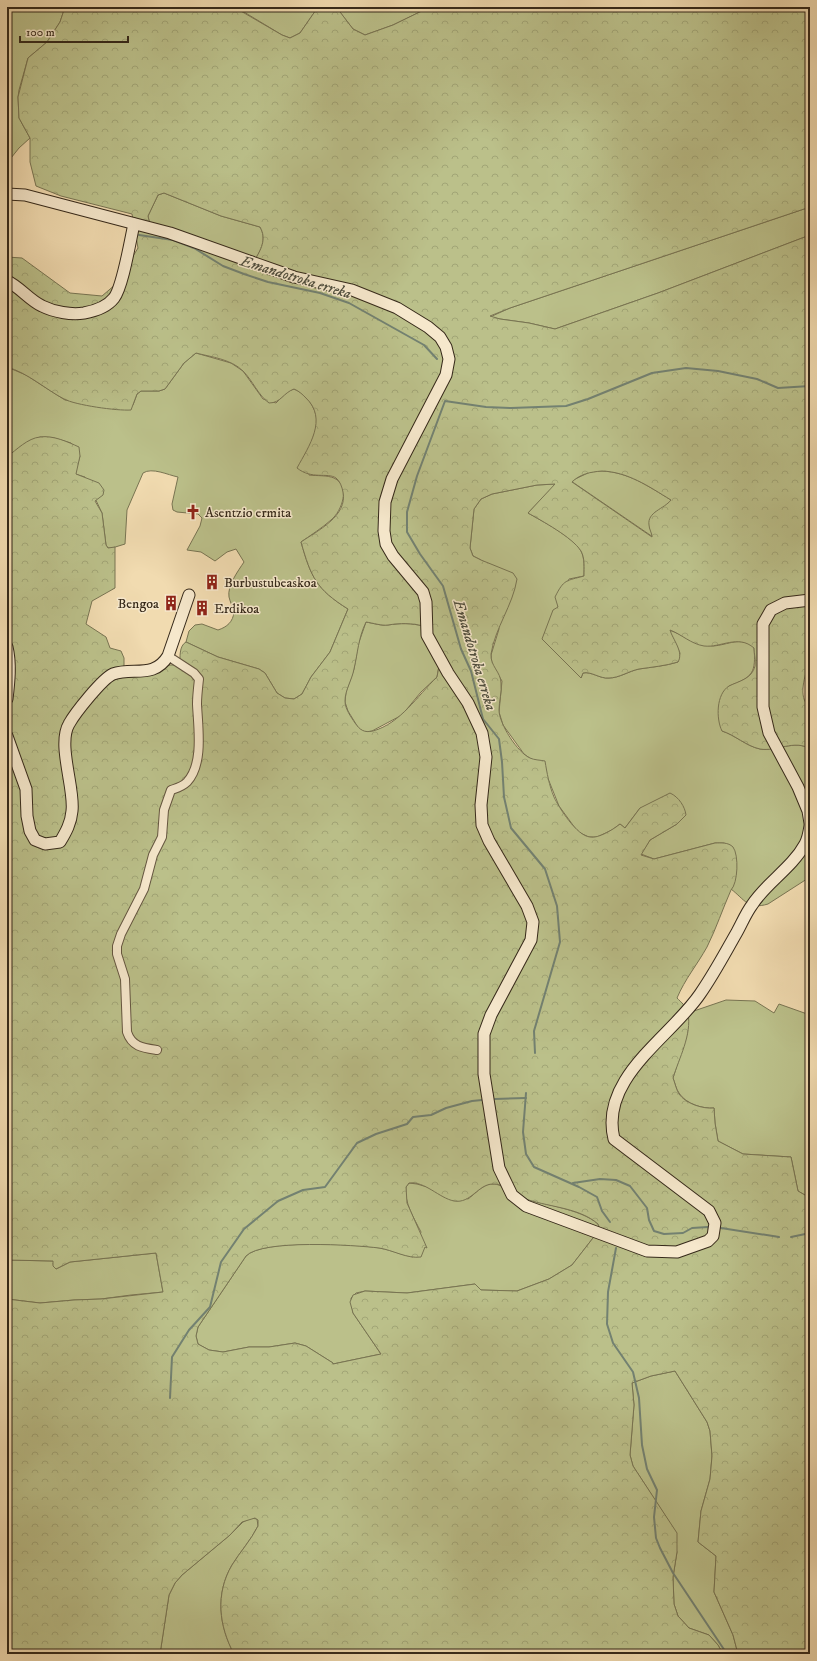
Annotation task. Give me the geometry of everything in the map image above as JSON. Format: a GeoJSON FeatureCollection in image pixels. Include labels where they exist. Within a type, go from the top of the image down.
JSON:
{"type":"FeatureCollection","features":[{"type":"Feature","properties":{"kind":"street"},"geometry":{"type":"LineString","coordinates":[[7,194],[25,195],[170,233],[294,278],[352,290],[397,308],[422,323],[440,337],[446,347],[450,360],[446,375],[392,480],[385,502],[384,531],[386,544],[393,556],[423,592],[426,602],[427,635],[448,673],[468,703],[482,733],[486,757],[481,805],[482,825],[489,842],[527,906],[532,922],[531,940],[491,1015],[484,1034],[484,1074],[499,1168],[512,1195],[526,1206],[647,1251],[677,1252],[708,1241],[713,1236],[715,1223],[709,1211],[614,1139],[612,1130],[614,1109],[618,1095],[636,1065],[699,996],[717,968],[752,904],[795,858],[806,843],[810,826]]}},
{"type":"Feature","properties":{"kind":"street"},"geometry":{"type":"LineString","coordinates":[[7,281],[39,305],[49,310],[77,314],[92,312],[103,307],[113,299],[119,288],[134,224]]}},
{"type":"Feature","properties":{"kind":"street"},"geometry":{"type":"LineString","coordinates":[[7,736],[26,789],[26,816],[34,840],[45,844],[60,842],[68,830],[73,810],[66,758],[65,734],[68,725],[102,681],[113,674],[151,670],[163,664],[168,656],[189,595]]}},
{"type":"Feature","properties":{"kind":"street"},"geometry":{"type":"LineString","coordinates":[[810,600],[786,603],[771,610],[763,624],[763,707],[769,733],[798,787],[808,811],[810,823]]}},
{"type":"Feature","properties":{"kind":"street"},"geometry":{"type":"LineString","coordinates":[[7,647],[9,655],[9,681],[7,699]]}},
{"type":"Feature","properties":{"kind":"street"},"geometry":{"type":"LineString","coordinates":[[157,1050],[136,1046],[130,1040],[127,1032],[125,979],[117,954],[117,946],[121,934],[144,889],[153,855],[162,837],[164,810],[168,796],[171,790],[181,787],[187,782],[192,775],[197,760],[199,730],[197,702],[199,679],[194,673],[168,656]]}},
{"type":"Feature","properties":{"kind":"green space"},"geometry":{"type":"Polygon","coordinates":[[[7,7],[65,7],[60,22],[47,42],[28,58],[18,97],[19,118],[30,138],[19,148],[7,163],[7,7]]]}},
{"type":"Feature","properties":{"kind":"green space"},"geometry":{"type":"Polygon","coordinates":[[[65,7],[238,7],[239,10],[282,35],[290,38],[300,33],[318,7],[337,8],[353,29],[365,35],[393,25],[430,7],[810,7],[810,207],[490,316],[555,329],[658,293],[810,235],[810,661],[805,677],[803,695],[807,704],[810,704],[810,749],[798,745],[772,749],[755,748],[722,731],[718,707],[722,695],[729,686],[748,677],[755,666],[754,648],[748,644],[742,642],[729,642],[704,646],[699,645],[670,630],[680,654],[678,662],[639,669],[613,678],[583,673],[581,678],[542,639],[553,610],[558,607],[555,597],[563,584],[569,580],[584,576],[583,557],[577,546],[571,540],[528,513],[555,484],[537,485],[492,494],[481,499],[474,509],[470,548],[473,556],[513,573],[517,579],[512,598],[496,635],[491,654],[492,662],[501,679],[500,716],[502,723],[510,737],[525,755],[535,760],[545,761],[549,784],[554,797],[574,827],[590,837],[597,837],[620,824],[625,828],[640,808],[670,793],[681,802],[686,815],[677,824],[650,840],[641,855],[654,859],[715,843],[729,844],[735,851],[737,869],[735,881],[707,947],[677,998],[684,1005],[688,1013],[689,1021],[687,1038],[673,1078],[679,1094],[686,1101],[700,1107],[714,1108],[718,1141],[743,1154],[791,1157],[798,1191],[810,1198],[810,1654],[738,1654],[733,1635],[714,1592],[716,1556],[698,1542],[701,1511],[710,1479],[712,1456],[710,1431],[707,1422],[675,1371],[651,1376],[632,1383],[634,1405],[630,1455],[633,1466],[677,1533],[677,1552],[673,1577],[674,1604],[678,1616],[689,1628],[709,1635],[718,1645],[723,1654],[234,1654],[222,1621],[221,1599],[223,1587],[232,1565],[258,1526],[258,1520],[255,1518],[242,1522],[230,1535],[182,1575],[175,1583],[169,1595],[160,1654],[7,1654],[7,1299],[40,1303],[101,1299],[163,1292],[156,1253],[70,1262],[56,1269],[53,1266],[53,1261],[7,1260],[7,457],[22,445],[36,438],[50,437],[60,439],[79,447],[80,456],[76,474],[99,483],[104,490],[103,495],[95,501],[102,513],[106,545],[108,548],[115,547],[115,588],[92,601],[86,624],[106,637],[110,648],[121,651],[124,658],[124,672],[169,665],[180,665],[181,649],[186,642],[218,657],[259,669],[265,673],[277,693],[285,698],[294,699],[302,694],[311,677],[330,652],[348,609],[329,595],[316,581],[308,564],[301,542],[323,528],[336,515],[341,508],[343,492],[340,482],[336,478],[332,476],[308,474],[297,468],[311,442],[316,424],[316,415],[312,406],[299,392],[294,389],[279,400],[269,403],[265,400],[247,375],[238,367],[221,359],[196,353],[184,363],[165,389],[159,391],[141,391],[137,394],[131,410],[116,410],[69,401],[22,373],[7,367],[7,257],[22,258],[70,293],[102,296],[116,284],[138,248],[132,214],[61,196],[36,186],[30,162],[30,138],[19,118],[18,97],[28,58],[47,42],[60,22],[65,7]],[[164,193],[158,195],[148,216],[150,225],[254,261],[261,249],[263,240],[260,227],[221,216],[164,193]],[[602,471],[582,475],[572,482],[652,537],[649,525],[651,517],[671,500],[646,485],[621,474],[602,471]],[[366,622],[363,628],[353,673],[346,693],[345,704],[350,716],[357,725],[362,730],[370,732],[392,722],[408,708],[437,677],[439,666],[423,626],[415,624],[383,625],[366,622]],[[409,1183],[406,1187],[407,1203],[427,1248],[425,1247],[421,1257],[405,1256],[379,1248],[310,1244],[270,1247],[255,1251],[246,1256],[198,1327],[196,1336],[198,1344],[209,1350],[223,1352],[249,1347],[269,1347],[295,1343],[306,1346],[333,1364],[381,1354],[353,1313],[350,1302],[353,1295],[365,1291],[407,1293],[475,1284],[481,1290],[517,1291],[549,1279],[572,1265],[600,1229],[598,1224],[582,1214],[523,1198],[497,1184],[483,1187],[470,1197],[460,1201],[454,1201],[443,1197],[426,1187],[415,1183],[409,1183]]]}},
{"type":"Feature","properties":{"kind":"green space"},"geometry":{"type":"Polygon","coordinates":[[[238,7],[318,7],[300,33],[290,38],[282,35],[238,7]]]}},
{"type":"Feature","properties":{"kind":"green space"},"geometry":{"type":"Polygon","coordinates":[[[336,7],[430,7],[393,25],[365,35],[353,29],[336,7]]]}},
{"type":"Feature","properties":{"kind":"green space"},"geometry":{"type":"Polygon","coordinates":[[[164,193],[221,216],[260,227],[263,240],[261,249],[254,261],[150,225],[148,216],[158,195],[164,193]]]}},
{"type":"Feature","properties":{"kind":"green space"},"geometry":{"type":"Polygon","coordinates":[[[810,207],[810,235],[658,293],[555,329],[490,317],[510,308],[810,207]]]}},
{"type":"Feature","properties":{"kind":"green space"},"geometry":{"type":"Polygon","coordinates":[[[196,353],[231,363],[243,371],[263,399],[276,403],[288,391],[294,389],[304,395],[314,409],[317,420],[317,426],[311,445],[309,475],[334,478],[342,487],[343,499],[335,516],[324,526],[301,542],[308,564],[316,581],[337,602],[348,609],[330,652],[311,677],[302,694],[294,699],[285,698],[277,693],[265,673],[259,669],[218,657],[186,642],[189,631],[195,625],[202,624],[218,630],[227,626],[231,621],[234,612],[229,597],[230,588],[244,562],[236,549],[227,552],[215,561],[201,552],[187,550],[200,526],[202,518],[198,514],[177,512],[173,510],[172,504],[178,477],[155,471],[147,471],[143,473],[127,510],[125,544],[108,548],[106,545],[102,513],[85,477],[75,474],[80,456],[71,443],[54,438],[40,437],[7,457],[7,367],[26,375],[65,400],[133,405],[137,394],[141,391],[159,391],[165,389],[184,363],[196,353]]]}},
{"type":"Feature","properties":{"kind":"green space"},"geometry":{"type":"Polygon","coordinates":[[[602,471],[629,477],[671,500],[666,506],[654,513],[653,537],[571,481],[590,472],[602,471]]]}},
{"type":"Feature","properties":{"kind":"green space"},"geometry":{"type":"Polygon","coordinates":[[[556,484],[528,513],[571,540],[581,551],[583,557],[584,576],[569,579],[558,607],[581,678],[583,673],[586,673],[606,678],[613,678],[639,669],[678,662],[680,653],[669,630],[707,646],[744,642],[754,647],[753,668],[748,677],[729,686],[722,731],[755,748],[772,749],[798,745],[810,749],[810,838],[808,868],[810,877],[768,904],[761,906],[751,905],[731,889],[733,887],[732,847],[724,843],[715,843],[654,859],[641,854],[650,840],[677,824],[640,808],[625,828],[620,824],[612,830],[597,837],[589,837],[578,832],[559,806],[549,781],[531,759],[524,754],[503,725],[499,712],[502,681],[492,665],[491,655],[499,629],[481,560],[473,556],[470,548],[474,509],[481,499],[492,494],[537,485],[556,484]]]}},
{"type":"Feature","properties":{"kind":"green space"},"geometry":{"type":"Polygon","coordinates":[[[366,622],[383,625],[415,624],[423,626],[439,666],[437,677],[421,692],[402,715],[372,731],[365,732],[359,729],[348,711],[345,702],[346,692],[354,669],[358,645],[366,622]]]}},
{"type":"Feature","properties":{"kind":"green space"},"geometry":{"type":"Polygon","coordinates":[[[726,1000],[755,1001],[774,1013],[779,1004],[810,1015],[810,1198],[798,1191],[791,1157],[743,1154],[718,1141],[714,1108],[700,1107],[690,1103],[682,1097],[677,1090],[673,1078],[687,1034],[688,1013],[726,1000]]]}},
{"type":"Feature","properties":{"kind":"green space"},"geometry":{"type":"Polygon","coordinates":[[[409,1183],[468,1199],[485,1186],[495,1184],[516,1195],[581,1214],[598,1224],[600,1229],[572,1265],[549,1279],[517,1291],[481,1290],[475,1284],[407,1293],[365,1291],[356,1293],[351,1298],[353,1313],[381,1354],[333,1364],[306,1346],[295,1343],[269,1347],[249,1347],[223,1352],[209,1350],[198,1344],[196,1336],[198,1327],[246,1256],[255,1251],[270,1247],[289,1245],[331,1244],[368,1246],[413,1257],[421,1232],[410,1210],[407,1199],[406,1187],[409,1183]]]}},
{"type":"Feature","properties":{"kind":"green space"},"geometry":{"type":"Polygon","coordinates":[[[156,1253],[163,1292],[101,1299],[40,1303],[7,1299],[7,1260],[54,1261],[53,1264],[56,1269],[70,1262],[156,1253]]]}},
{"type":"Feature","properties":{"kind":"green space"},"geometry":{"type":"Polygon","coordinates":[[[675,1371],[707,1422],[710,1431],[712,1456],[710,1479],[701,1511],[698,1542],[716,1556],[714,1592],[733,1635],[738,1654],[723,1654],[718,1645],[709,1635],[689,1628],[678,1616],[674,1604],[673,1577],[677,1552],[666,1517],[633,1466],[630,1455],[634,1405],[632,1383],[651,1376],[675,1371]]]}},
{"type":"Feature","properties":{"kind":"green space"},"geometry":{"type":"Polygon","coordinates":[[[251,1518],[257,1519],[258,1526],[232,1565],[223,1587],[221,1599],[222,1621],[234,1654],[160,1654],[169,1595],[175,1583],[182,1575],[230,1535],[243,1522],[251,1518]]]}},
{"type":"Feature","properties":{"kind":"waterway","name":"Emandotroka erreka"},"geometry":{"type":"LineString","coordinates":[[139,235],[173,240],[194,248],[223,266],[244,274],[268,282],[320,293],[349,303],[424,345],[437,359]]}},
{"type":"Feature","properties":{"kind":"waterway","name":"Emandotroka erreka"},"geometry":{"type":"LineString","coordinates":[[535,1053],[534,1031],[560,942],[557,906],[545,869],[511,828],[504,797],[499,739],[483,719],[471,671],[461,649],[443,586],[420,554],[407,532],[407,512],[417,476],[445,401],[486,407],[511,408],[566,406],[588,399],[652,373],[686,368],[718,371],[757,379],[778,388],[810,386]]}},
{"type":"Feature","properties":{"kind":"waterway","name":"Emandotroka erreka"},"geometry":{"type":"LineString","coordinates":[[526,1093],[523,1132],[526,1154],[534,1167],[579,1187],[597,1197],[602,1211],[610,1222]]}},
{"type":"Feature","properties":{"kind":"waterway"},"geometry":{"type":"LineString","coordinates":[[495,1099],[526,1098]]}},
{"type":"Feature","properties":{"kind":"waterway"},"geometry":{"type":"LineString","coordinates":[[170,1398],[172,1357],[189,1330],[210,1307],[221,1262],[244,1229],[278,1201],[303,1190],[325,1187],[357,1143],[376,1134],[407,1124],[413,1117],[431,1115],[446,1108],[482,1100]]}},
{"type":"Feature","properties":{"kind":"waterway"},"geometry":{"type":"LineString","coordinates":[[573,1183],[600,1179],[616,1180],[630,1186],[647,1208],[649,1220],[654,1231],[664,1234],[683,1233],[692,1228],[708,1227]]}},
{"type":"Feature","properties":{"kind":"waterway"},"geometry":{"type":"LineString","coordinates":[[721,1228],[779,1237]]}},
{"type":"Feature","properties":{"kind":"waterway"},"geometry":{"type":"LineString","coordinates":[[791,1237],[810,1233]]}},
{"type":"Feature","properties":{"kind":"waterway","name":"Emandotroka erreka"},"geometry":{"type":"LineString","coordinates":[[616,1248],[608,1292],[607,1324],[613,1343],[633,1372],[639,1398],[642,1445],[647,1469],[657,1490],[654,1517],[656,1538],[673,1573],[727,1654]]}},
{"type":"Feature","properties":{"kind":"place","name":"Asentzio ermita"},"geometry":{"type":"Point","coordinates":[193,512]}},
{"type":"Feature","properties":{"kind":"place","name":"Burbustubeaskoa"},"geometry":{"type":"Point","coordinates":[212,582]}},
{"type":"Feature","properties":{"kind":"place","name":"Bengoa"},"geometry":{"type":"Point","coordinates":[171,603]}},
{"type":"Feature","properties":{"kind":"place","name":"Erdikoa"},"geometry":{"type":"Point","coordinates":[202,608]}}]}
